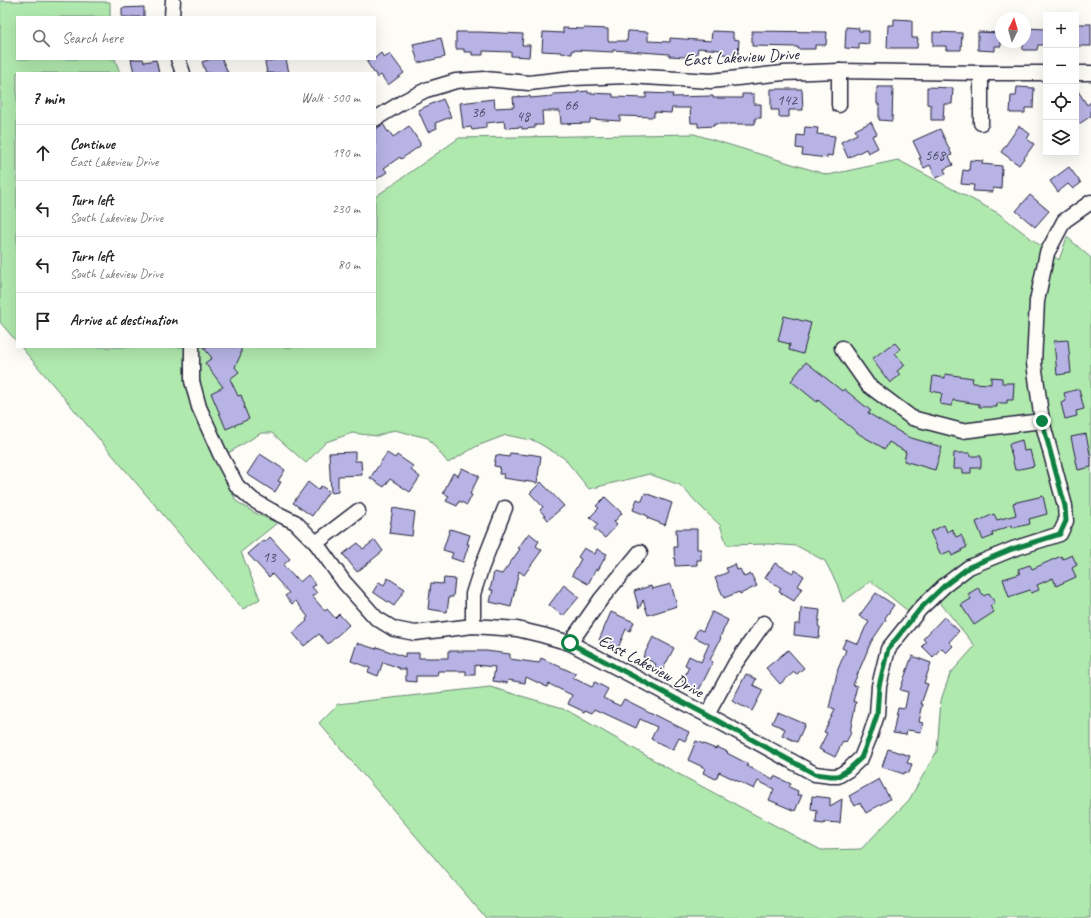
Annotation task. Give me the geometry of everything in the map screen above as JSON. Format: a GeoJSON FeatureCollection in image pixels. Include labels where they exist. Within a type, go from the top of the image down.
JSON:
{"type":"FeatureCollection","features":[{"type":"Feature","properties":{"kind":"street"},"geometry":{"type":"LineString","coordinates":[[172,16],[173,0]]}},
{"type":"Feature","properties":{"kind":"street"},"geometry":{"type":"LineString","coordinates":[[178,60],[183,72]]}},
{"type":"Feature","properties":{"kind":"street"},"geometry":{"type":"LineString","coordinates":[[839,71],[839,105]]}},
{"type":"Feature","properties":{"kind":"street","name":"East Lakeview Drive"},"geometry":{"type":"LineString","coordinates":[[376,118],[426,90],[456,81],[485,79],[529,83],[573,78],[628,76],[712,80],[784,73],[839,71],[1043,73]]}},
{"type":"Feature","properties":{"kind":"street"},"geometry":{"type":"LineString","coordinates":[[981,73],[981,122]]}},
{"type":"Feature","properties":{"kind":"street"},"geometry":{"type":"LineString","coordinates":[[1079,73],[1091,73]]}},
{"type":"Feature","properties":{"kind":"street"},"geometry":{"type":"LineString","coordinates":[[842,348],[868,385],[912,418],[962,431],[1042,421],[1034,363],[1037,301],[1046,252],[1064,221],[1091,202]]}},
{"type":"Feature","properties":{"kind":"street","name":"East Lakeview Drive"},"geometry":{"type":"LineString","coordinates":[[192,348],[192,381],[199,407],[237,486],[252,500],[295,522],[316,543],[344,582],[376,618],[394,629],[415,633],[473,626],[517,629],[570,643],[815,774],[831,776],[838,776],[848,770],[861,758],[877,715],[879,686],[888,649],[920,609],[944,586],[969,567],[1012,549],[1060,534],[1066,521],[1065,506],[1042,421]]}},
{"type":"Feature","properties":{"kind":"street"},"geometry":{"type":"LineString","coordinates":[[473,626],[474,594],[481,569],[505,508]]}},
{"type":"Feature","properties":{"kind":"street"},"geometry":{"type":"LineString","coordinates":[[316,543],[358,511]]}},
{"type":"Feature","properties":{"kind":"street"},"geometry":{"type":"LineString","coordinates":[[570,643],[601,599],[640,552]]}},
{"type":"Feature","properties":{"kind":"street"},"geometry":{"type":"LineString","coordinates":[[707,715],[735,664],[764,623]]}},
{"type":"Feature","properties":{"kind":"green space"},"geometry":{"type":"Polygon","coordinates":[[[0,1],[110,2],[110,16],[16,16],[16,60],[115,60],[120,72],[16,72],[16,341],[0,322],[0,1]]]}},
{"type":"Feature","properties":{"kind":"green space"},"geometry":{"type":"Polygon","coordinates":[[[694,134],[828,175],[898,160],[998,213],[1059,260],[1067,237],[1091,258],[1091,918],[486,918],[319,723],[338,704],[490,687],[563,708],[673,771],[821,850],[861,849],[909,800],[937,751],[941,700],[950,674],[975,646],[929,589],[908,611],[871,581],[843,602],[837,584],[825,561],[797,546],[769,544],[727,545],[720,525],[680,485],[649,474],[589,489],[564,458],[535,441],[506,435],[477,446],[448,463],[428,438],[394,430],[377,436],[352,433],[326,442],[306,463],[272,433],[261,433],[230,452],[214,453],[236,501],[253,512],[277,523],[241,552],[260,599],[243,609],[22,348],[376,348],[376,196],[459,138],[694,134]]]}},
{"type":"Feature","properties":{"kind":"building"},"geometry":{"type":"Polygon","coordinates":[[[144,7],[144,16],[122,16],[122,8],[144,7]]]}},
{"type":"Feature","properties":{"kind":"building"},"geometry":{"type":"Polygon","coordinates":[[[894,19],[912,20],[912,38],[918,38],[917,48],[887,48],[888,25],[894,25],[894,19]]]}},
{"type":"Feature","properties":{"kind":"building"},"geometry":{"type":"Polygon","coordinates":[[[1079,24],[1091,24],[1091,46],[1079,46],[1079,24]]]}},
{"type":"Feature","properties":{"kind":"building"},"geometry":{"type":"Polygon","coordinates":[[[846,27],[859,28],[859,31],[869,31],[869,44],[859,43],[859,49],[845,48],[846,27]]]}},
{"type":"Feature","properties":{"kind":"building"},"geometry":{"type":"Polygon","coordinates":[[[563,28],[608,29],[608,41],[627,41],[628,31],[648,32],[648,41],[670,42],[670,38],[711,41],[712,31],[733,32],[733,39],[739,40],[738,55],[721,54],[721,50],[698,48],[697,54],[686,54],[686,57],[669,56],[669,54],[613,50],[613,52],[572,50],[572,54],[542,51],[543,32],[563,33],[563,28]]]}},
{"type":"Feature","properties":{"kind":"building"},"geometry":{"type":"Polygon","coordinates":[[[1031,28],[1043,29],[1043,45],[1038,45],[1037,50],[1023,50],[1023,48],[1031,48],[1031,28]]]}},
{"type":"Feature","properties":{"kind":"building"},"geometry":{"type":"Polygon","coordinates":[[[752,31],[827,32],[826,45],[815,45],[815,49],[752,46],[752,31]]]}},
{"type":"Feature","properties":{"kind":"building"},"geometry":{"type":"Polygon","coordinates":[[[456,32],[523,34],[522,45],[530,45],[529,57],[511,56],[511,52],[483,51],[483,55],[472,55],[472,52],[464,52],[464,49],[456,49],[456,32]]]}},
{"type":"Feature","properties":{"kind":"building"},"geometry":{"type":"Polygon","coordinates":[[[933,32],[962,33],[961,50],[946,50],[946,46],[933,46],[933,32]]]}},
{"type":"Feature","properties":{"kind":"building"},"geometry":{"type":"Polygon","coordinates":[[[978,32],[995,33],[995,51],[978,50],[978,32]]]}},
{"type":"Feature","properties":{"kind":"building"},"geometry":{"type":"Polygon","coordinates":[[[441,38],[445,57],[418,63],[413,44],[441,38]]]}},
{"type":"Feature","properties":{"kind":"building"},"geometry":{"type":"Polygon","coordinates":[[[381,53],[384,58],[390,54],[404,73],[388,85],[381,75],[377,78],[376,72],[373,72],[367,62],[370,60],[376,60],[376,57],[381,53]]]}},
{"type":"Feature","properties":{"kind":"building"},"geometry":{"type":"Polygon","coordinates":[[[131,60],[143,60],[144,62],[156,60],[159,72],[134,72],[131,60]]]}},
{"type":"Feature","properties":{"kind":"building"},"geometry":{"type":"Polygon","coordinates":[[[208,60],[222,60],[228,72],[206,72],[202,62],[208,60]]]}},
{"type":"Feature","properties":{"kind":"building"},"geometry":{"type":"Polygon","coordinates":[[[286,60],[289,72],[267,72],[265,62],[286,60]]]}},
{"type":"Feature","properties":{"kind":"building"},"geometry":{"type":"Polygon","coordinates":[[[877,87],[893,87],[892,121],[879,120],[877,87]]]}},
{"type":"Feature","properties":{"kind":"building"},"geometry":{"type":"Polygon","coordinates":[[[927,87],[953,88],[952,104],[944,104],[943,120],[931,120],[931,105],[927,104],[927,87]]]}},
{"type":"Feature","properties":{"kind":"building"},"geometry":{"type":"Polygon","coordinates":[[[1017,87],[1034,88],[1033,108],[1025,108],[1025,113],[1010,113],[1011,96],[1016,96],[1017,87]]]}},
{"type":"Feature","properties":{"kind":"building"},"geometry":{"type":"Polygon","coordinates":[[[771,89],[802,89],[803,110],[789,110],[789,117],[779,117],[779,110],[771,110],[771,89]]]}},
{"type":"Feature","properties":{"kind":"building"},"geometry":{"type":"Polygon","coordinates":[[[588,91],[588,93],[613,94],[613,97],[646,98],[646,93],[673,94],[672,97],[713,96],[713,98],[742,98],[742,94],[754,94],[754,104],[761,104],[761,118],[755,118],[755,124],[714,124],[714,126],[698,127],[698,123],[691,123],[690,108],[672,108],[671,113],[654,112],[654,117],[620,116],[620,121],[590,119],[590,123],[561,124],[560,111],[542,111],[543,125],[535,125],[535,128],[505,128],[504,121],[486,123],[486,128],[472,130],[471,127],[463,128],[460,103],[494,99],[495,108],[514,107],[513,97],[530,96],[530,98],[553,96],[553,94],[588,91]]]}},
{"type":"Feature","properties":{"kind":"building"},"geometry":{"type":"Polygon","coordinates":[[[1079,93],[1087,105],[1091,102],[1091,116],[1079,124],[1079,93]]]}},
{"type":"Feature","properties":{"kind":"building"},"geometry":{"type":"Polygon","coordinates":[[[443,99],[451,117],[435,123],[437,128],[428,132],[418,110],[443,99]]]}},
{"type":"Feature","properties":{"kind":"building"},"geometry":{"type":"Polygon","coordinates":[[[871,122],[877,134],[872,136],[878,148],[868,153],[866,149],[848,158],[841,142],[857,134],[855,130],[871,122]]]}},
{"type":"Feature","properties":{"kind":"building"},"geometry":{"type":"Polygon","coordinates":[[[383,124],[393,137],[409,126],[420,143],[420,146],[384,168],[387,172],[376,179],[376,129],[383,124]]]}},
{"type":"Feature","properties":{"kind":"building"},"geometry":{"type":"Polygon","coordinates":[[[1019,126],[1030,134],[1027,139],[1034,144],[1019,165],[1001,152],[1019,126]]]}},
{"type":"Feature","properties":{"kind":"building"},"geometry":{"type":"Polygon","coordinates":[[[805,127],[818,128],[817,134],[835,136],[832,156],[827,155],[827,158],[802,155],[803,149],[796,148],[797,135],[804,136],[805,127]]]}},
{"type":"Feature","properties":{"kind":"building"},"geometry":{"type":"Polygon","coordinates":[[[940,129],[952,155],[949,156],[953,165],[944,169],[946,174],[936,178],[930,165],[924,168],[913,141],[940,129]]]}},
{"type":"Feature","properties":{"kind":"building"},"geometry":{"type":"Polygon","coordinates":[[[970,160],[983,161],[982,164],[1002,166],[1001,189],[993,188],[993,192],[973,191],[974,185],[961,184],[963,170],[969,171],[970,160]]]}},
{"type":"Feature","properties":{"kind":"building"},"geometry":{"type":"Polygon","coordinates":[[[1069,167],[1081,183],[1073,189],[1068,184],[1058,192],[1050,181],[1069,167]]]}},
{"type":"Feature","properties":{"kind":"building"},"geometry":{"type":"Polygon","coordinates":[[[1030,195],[1049,211],[1035,227],[1016,211],[1030,195]]]}},
{"type":"Feature","properties":{"kind":"building"},"geometry":{"type":"Polygon","coordinates":[[[784,316],[811,323],[803,354],[789,350],[790,344],[778,341],[784,316]]]}},
{"type":"Feature","properties":{"kind":"building"},"geometry":{"type":"Polygon","coordinates":[[[1068,340],[1071,373],[1057,375],[1054,341],[1068,340]]]}},
{"type":"Feature","properties":{"kind":"building"},"geometry":{"type":"Polygon","coordinates":[[[895,343],[900,349],[895,353],[905,365],[897,371],[900,375],[890,383],[872,359],[895,343]]]}},
{"type":"Feature","properties":{"kind":"building"},"geometry":{"type":"Polygon","coordinates":[[[204,348],[241,348],[241,354],[235,367],[239,372],[230,379],[238,396],[241,395],[249,419],[226,429],[211,393],[223,387],[205,363],[212,358],[204,348]]]}},
{"type":"Feature","properties":{"kind":"building"},"geometry":{"type":"Polygon","coordinates":[[[806,362],[842,391],[844,389],[871,411],[868,413],[908,437],[942,447],[935,470],[904,461],[906,452],[889,442],[885,449],[859,434],[818,400],[817,402],[791,381],[806,362]]]}},
{"type":"Feature","properties":{"kind":"building"},"geometry":{"type":"Polygon","coordinates":[[[945,374],[973,378],[972,383],[991,384],[991,377],[1002,378],[1002,383],[1014,383],[1013,400],[1007,400],[1007,403],[997,403],[997,407],[979,407],[979,404],[953,400],[952,406],[940,404],[942,393],[931,391],[933,376],[945,378],[945,374]]]}},
{"type":"Feature","properties":{"kind":"building"},"geometry":{"type":"Polygon","coordinates":[[[1079,389],[1084,409],[1076,411],[1077,416],[1065,419],[1061,403],[1066,401],[1064,393],[1079,389]]]}},
{"type":"Feature","properties":{"kind":"building"},"geometry":{"type":"Polygon","coordinates":[[[1086,434],[1091,467],[1078,470],[1071,437],[1086,434]]]}},
{"type":"Feature","properties":{"kind":"building"},"geometry":{"type":"Polygon","coordinates":[[[1022,440],[1024,451],[1030,450],[1034,466],[1015,470],[1009,444],[1022,440]]]}},
{"type":"Feature","properties":{"kind":"building"},"geometry":{"type":"Polygon","coordinates":[[[355,452],[355,461],[361,461],[362,475],[338,476],[338,492],[331,493],[329,453],[355,452]]]}},
{"type":"Feature","properties":{"kind":"building"},"geometry":{"type":"Polygon","coordinates":[[[387,453],[395,458],[397,455],[413,466],[411,470],[420,477],[410,492],[390,479],[384,487],[370,478],[387,453]]]}},
{"type":"Feature","properties":{"kind":"building"},"geometry":{"type":"Polygon","coordinates":[[[510,453],[541,456],[537,483],[503,478],[504,474],[499,474],[500,467],[494,466],[496,455],[509,457],[510,453]]]}},
{"type":"Feature","properties":{"kind":"building"},"geometry":{"type":"Polygon","coordinates":[[[954,453],[970,453],[970,456],[981,456],[981,468],[971,468],[971,473],[963,473],[963,469],[953,469],[954,453]]]}},
{"type":"Feature","properties":{"kind":"building"},"geometry":{"type":"Polygon","coordinates":[[[260,454],[285,470],[278,481],[281,482],[275,492],[247,474],[260,454]]]}},
{"type":"Feature","properties":{"kind":"building"},"geometry":{"type":"Polygon","coordinates":[[[462,468],[479,476],[470,494],[472,495],[467,505],[459,501],[457,506],[446,501],[449,496],[443,493],[453,473],[458,476],[462,468]]]}},
{"type":"Feature","properties":{"kind":"building"},"geometry":{"type":"Polygon","coordinates":[[[308,482],[318,490],[321,486],[329,491],[312,516],[293,503],[308,482]]]}},
{"type":"Feature","properties":{"kind":"building"},"geometry":{"type":"Polygon","coordinates":[[[541,482],[564,506],[548,520],[540,510],[543,507],[530,493],[541,482]]]}},
{"type":"Feature","properties":{"kind":"building"},"geometry":{"type":"Polygon","coordinates":[[[645,493],[672,503],[665,525],[647,518],[648,516],[633,510],[637,499],[642,501],[645,493]]]}},
{"type":"Feature","properties":{"kind":"building"},"geometry":{"type":"Polygon","coordinates":[[[1043,496],[1047,514],[1029,519],[1030,524],[1013,528],[1012,525],[992,533],[993,536],[983,540],[976,522],[994,514],[997,520],[1016,515],[1013,503],[1043,496]]]}},
{"type":"Feature","properties":{"kind":"building"},"geometry":{"type":"Polygon","coordinates":[[[605,497],[622,513],[614,522],[617,525],[605,538],[594,529],[598,524],[590,517],[599,508],[596,506],[605,497]]]}},
{"type":"Feature","properties":{"kind":"building"},"geometry":{"type":"Polygon","coordinates":[[[393,508],[415,512],[412,536],[389,533],[393,508]]]}},
{"type":"Feature","properties":{"kind":"building"},"geometry":{"type":"Polygon","coordinates":[[[944,525],[947,532],[952,529],[956,537],[961,535],[967,547],[952,556],[950,551],[941,555],[930,532],[944,525]]]}},
{"type":"Feature","properties":{"kind":"building"},"geometry":{"type":"Polygon","coordinates":[[[450,529],[470,535],[467,544],[469,544],[463,562],[451,558],[453,553],[443,550],[450,529]]]}},
{"type":"Feature","properties":{"kind":"building"},"geometry":{"type":"Polygon","coordinates":[[[676,529],[697,529],[697,549],[701,549],[701,560],[697,560],[697,565],[675,566],[674,547],[677,547],[676,529]]]}},
{"type":"Feature","properties":{"kind":"building"},"geometry":{"type":"Polygon","coordinates":[[[529,533],[539,541],[536,546],[542,550],[524,575],[519,571],[511,607],[490,602],[493,590],[490,590],[494,572],[502,574],[520,549],[518,548],[529,533]]]}},
{"type":"Feature","properties":{"kind":"building"},"geometry":{"type":"Polygon","coordinates":[[[270,537],[290,559],[283,565],[300,582],[308,575],[316,585],[312,587],[317,593],[312,596],[325,611],[327,609],[335,618],[339,614],[349,625],[328,644],[319,634],[304,646],[293,633],[307,621],[306,619],[308,617],[296,601],[292,604],[285,596],[289,593],[272,574],[269,577],[248,554],[264,540],[265,542],[270,537]]]}},
{"type":"Feature","properties":{"kind":"building"},"geometry":{"type":"Polygon","coordinates":[[[375,540],[383,551],[357,572],[343,554],[358,543],[363,549],[375,540]]]}},
{"type":"Feature","properties":{"kind":"building"},"geometry":{"type":"Polygon","coordinates":[[[584,548],[595,554],[597,549],[607,554],[598,570],[596,569],[588,584],[572,575],[581,559],[578,557],[584,548]]]}},
{"type":"Feature","properties":{"kind":"building"},"geometry":{"type":"Polygon","coordinates":[[[1072,555],[1077,565],[1072,568],[1076,577],[1056,586],[1053,578],[1037,585],[1039,590],[1031,593],[1030,590],[1009,597],[1003,579],[1020,574],[1018,569],[1030,565],[1032,569],[1061,556],[1063,559],[1072,555]]]}},
{"type":"Feature","properties":{"kind":"building"},"geometry":{"type":"Polygon","coordinates":[[[775,563],[793,573],[795,570],[804,576],[798,586],[802,588],[794,601],[779,592],[781,588],[765,578],[775,563]]]}},
{"type":"Feature","properties":{"kind":"building"},"geometry":{"type":"Polygon","coordinates":[[[735,564],[737,570],[740,569],[744,577],[751,574],[757,586],[740,594],[739,592],[724,598],[715,578],[728,572],[726,568],[735,564]]]}},
{"type":"Feature","properties":{"kind":"building"},"geometry":{"type":"Polygon","coordinates":[[[388,578],[405,589],[394,606],[373,592],[379,582],[384,585],[388,578]]]}},
{"type":"Feature","properties":{"kind":"building"},"geometry":{"type":"Polygon","coordinates":[[[444,578],[455,579],[453,597],[449,597],[447,612],[428,609],[431,583],[443,584],[444,578]]]}},
{"type":"Feature","properties":{"kind":"building"},"geometry":{"type":"Polygon","coordinates":[[[671,584],[677,606],[648,615],[643,600],[639,609],[634,591],[651,586],[652,589],[671,584]]]}},
{"type":"Feature","properties":{"kind":"building"},"geometry":{"type":"Polygon","coordinates":[[[564,585],[579,597],[563,616],[549,605],[564,585]]]}},
{"type":"Feature","properties":{"kind":"building"},"geometry":{"type":"Polygon","coordinates":[[[978,588],[984,596],[989,593],[995,603],[990,606],[994,612],[974,625],[961,605],[971,599],[968,594],[978,588]]]}},
{"type":"Feature","properties":{"kind":"building"},"geometry":{"type":"Polygon","coordinates":[[[876,593],[894,605],[871,642],[853,685],[857,686],[853,702],[856,702],[851,733],[846,742],[843,741],[835,757],[819,749],[827,733],[824,732],[835,710],[829,708],[838,669],[846,650],[842,648],[846,639],[858,644],[869,622],[859,616],[876,593]]]}},
{"type":"Feature","properties":{"kind":"building"},"geometry":{"type":"Polygon","coordinates":[[[801,608],[820,610],[818,626],[820,627],[819,638],[794,635],[795,624],[800,624],[801,608]]]}},
{"type":"Feature","properties":{"kind":"building"},"geometry":{"type":"Polygon","coordinates":[[[611,612],[634,622],[630,631],[626,629],[618,648],[599,640],[611,612]]]}},
{"type":"Feature","properties":{"kind":"building"},"geometry":{"type":"Polygon","coordinates":[[[712,612],[728,620],[710,660],[713,662],[699,690],[682,682],[689,667],[685,665],[689,656],[701,662],[709,644],[694,637],[698,629],[703,631],[712,612]]]}},
{"type":"Feature","properties":{"kind":"building"},"geometry":{"type":"Polygon","coordinates":[[[944,617],[959,631],[949,642],[953,646],[946,653],[941,648],[933,657],[922,646],[926,642],[923,639],[944,617]]]}},
{"type":"Feature","properties":{"kind":"building"},"geometry":{"type":"Polygon","coordinates":[[[653,637],[674,648],[662,671],[654,667],[656,664],[643,657],[653,637]]]}},
{"type":"Feature","properties":{"kind":"building"},"geometry":{"type":"Polygon","coordinates":[[[357,643],[376,649],[377,647],[405,657],[405,653],[419,653],[419,658],[448,658],[448,651],[486,651],[510,654],[510,659],[539,663],[541,658],[576,674],[573,678],[592,687],[595,682],[608,689],[603,698],[620,706],[624,699],[689,732],[685,741],[679,738],[673,750],[651,739],[657,727],[640,719],[636,728],[595,709],[593,713],[586,710],[585,712],[568,704],[572,695],[549,684],[547,687],[526,677],[525,683],[508,680],[507,683],[493,681],[495,667],[475,665],[475,675],[466,675],[466,671],[438,671],[437,676],[416,676],[416,682],[406,681],[406,669],[399,669],[383,662],[378,676],[368,672],[370,668],[351,661],[357,643]]]}},
{"type":"Feature","properties":{"kind":"building"},"geometry":{"type":"Polygon","coordinates":[[[788,650],[804,668],[797,674],[794,672],[780,684],[766,668],[788,650]]]}},
{"type":"Feature","properties":{"kind":"building"},"geometry":{"type":"Polygon","coordinates":[[[912,656],[931,663],[924,683],[928,684],[921,704],[923,704],[919,722],[923,723],[921,732],[907,730],[906,735],[893,733],[898,707],[905,708],[908,692],[900,690],[912,656]]]}},
{"type":"Feature","properties":{"kind":"building"},"geometry":{"type":"Polygon","coordinates":[[[746,674],[756,679],[753,685],[763,690],[752,711],[732,701],[746,674]]]}},
{"type":"Feature","properties":{"kind":"building"},"geometry":{"type":"Polygon","coordinates":[[[777,712],[805,724],[797,742],[782,735],[785,729],[772,723],[777,712]]]}},
{"type":"Feature","properties":{"kind":"building"},"geometry":{"type":"Polygon","coordinates":[[[696,741],[716,749],[717,747],[748,764],[747,766],[773,779],[774,776],[791,784],[789,787],[798,791],[797,795],[802,795],[795,811],[769,800],[774,789],[758,781],[754,789],[719,772],[716,779],[703,773],[705,768],[688,760],[696,741]]]}},
{"type":"Feature","properties":{"kind":"building"},"geometry":{"type":"Polygon","coordinates":[[[888,749],[910,756],[907,763],[912,764],[909,773],[905,772],[904,774],[882,767],[888,749]]]}},
{"type":"Feature","properties":{"kind":"building"},"geometry":{"type":"Polygon","coordinates":[[[879,779],[890,799],[866,813],[860,803],[855,806],[849,796],[879,779]]]}},
{"type":"Feature","properties":{"kind":"building"},"geometry":{"type":"Polygon","coordinates":[[[812,796],[830,798],[830,806],[842,799],[840,823],[816,823],[817,811],[811,810],[812,796]]]}},
{"type":"Feature","properties":{"kind":"route"},"geometry":{"type":"LineString","coordinates":[[570,643],[815,774],[838,776],[848,770],[861,758],[877,715],[879,686],[888,649],[920,609],[944,586],[969,567],[1012,549],[1060,534],[1066,521],[1065,506],[1042,421]]}}]}
